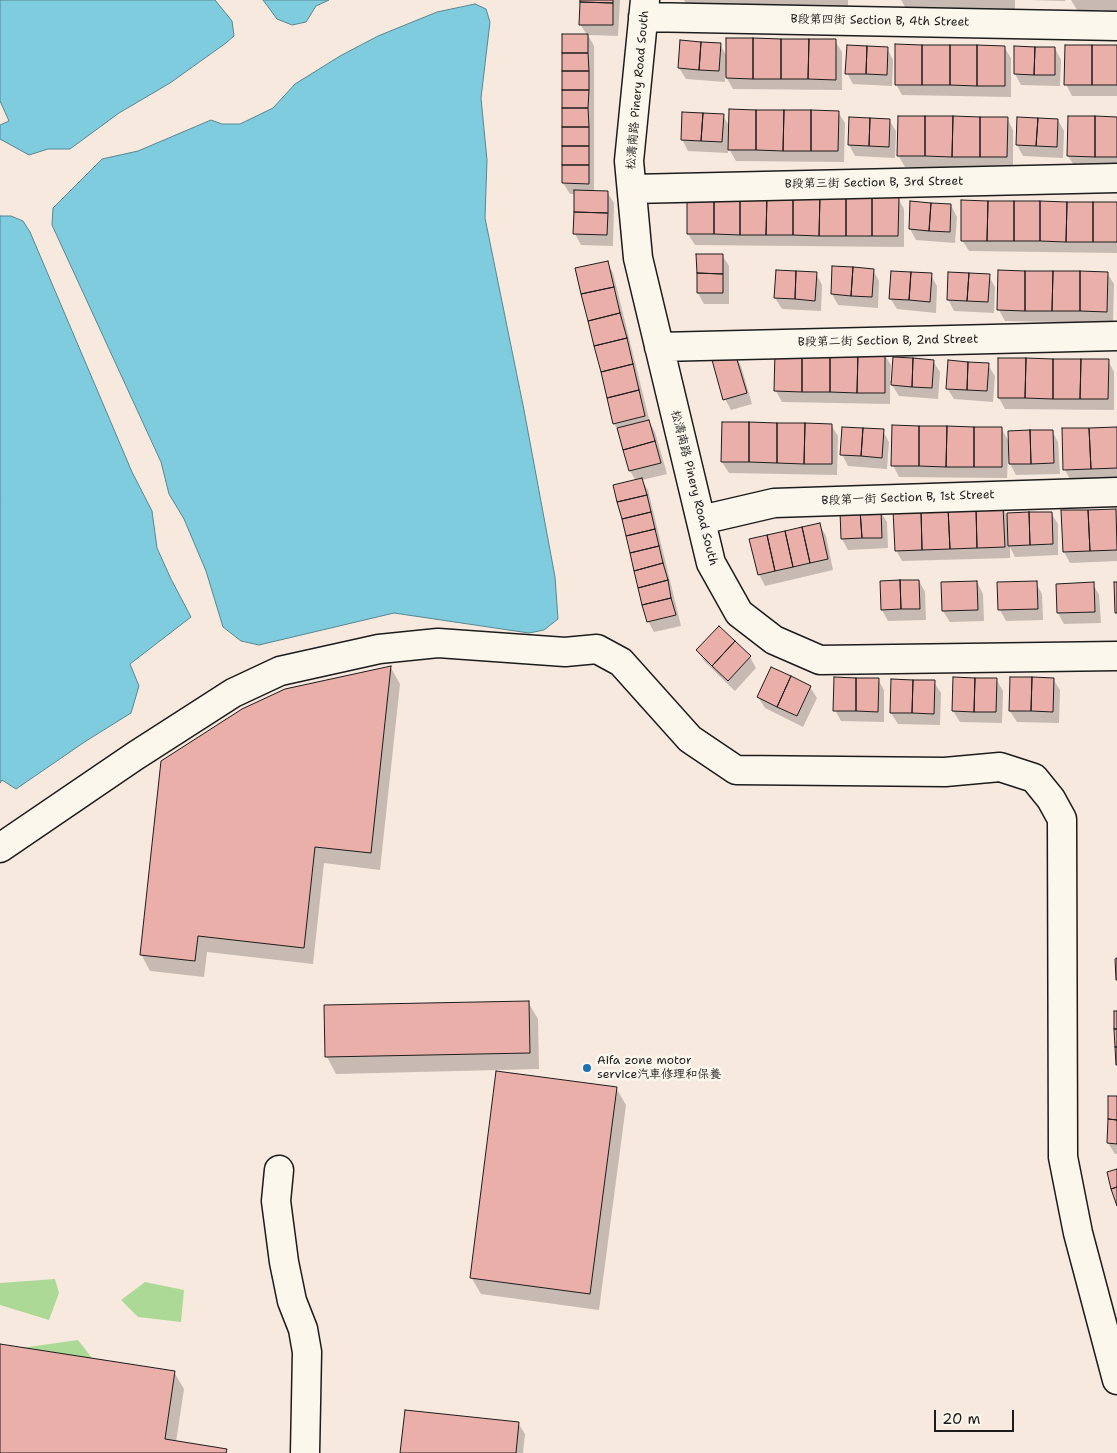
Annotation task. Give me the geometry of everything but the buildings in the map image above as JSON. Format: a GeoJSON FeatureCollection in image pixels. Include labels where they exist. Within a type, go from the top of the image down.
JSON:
{"type":"FeatureCollection","features":[{"type":"Feature","properties":{"kind":"street","name":"B段第四街 Section B, 4th Street"},"geometry":{"type":"LineString","coordinates":[[644,9],[1117,26]]}},
{"type":"Feature","properties":{"kind":"street","name":"松濤南路 Pinery Road South"},"geometry":{"type":"LineString","coordinates":[[644,9],[630,160],[638,258],[711,563],[739,613],[774,640],[820,660],[1117,656]]}},
{"type":"Feature","properties":{"kind":"street","name":"B段第三街 Section B, 3rd Street"},"geometry":{"type":"LineString","coordinates":[[632,189],[1117,178]]}},
{"type":"Feature","properties":{"kind":"street","name":"B段第二街 Section B, 2nd Street"},"geometry":{"type":"LineString","coordinates":[[659,347],[1117,336]]}},
{"type":"Feature","properties":{"kind":"street","name":"B段第一街 Section B, 1st Street"},"geometry":{"type":"LineString","coordinates":[[701,520],[774,503],[1117,492]]}},
{"type":"Feature","properties":{"kind":"street"},"geometry":{"type":"LineString","coordinates":[[0,848],[135,756],[233,693],[280,671],[379,649],[438,643],[565,652],[597,650],[621,662],[690,740],[736,770],[945,772],[1000,767],[1034,778],[1051,799],[1062,819],[1063,1157],[1078,1233],[1117,1380]]}},
{"type":"Feature","properties":{"kind":"street"},"geometry":{"type":"LineString","coordinates":[[279,1170],[276,1201],[284,1262],[292,1301],[303,1329],[307,1352],[305,1453]]}},
{"type":"Feature","properties":{"kind":"green space"},"geometry":{"type":"Polygon","coordinates":[[[55,1279],[59,1293],[49,1320],[0,1305],[0,1283],[55,1279]]]}},
{"type":"Feature","properties":{"kind":"green space"},"geometry":{"type":"Polygon","coordinates":[[[145,1282],[184,1290],[181,1322],[138,1317],[121,1300],[145,1282]]]}},
{"type":"Feature","properties":{"kind":"green space"},"geometry":{"type":"Polygon","coordinates":[[[78,1340],[99,1367],[21,1348],[78,1340]]]}},
{"type":"Feature","properties":{"kind":"water"},"geometry":{"type":"Polygon","coordinates":[[[0,0],[215,0],[232,21],[234,36],[170,83],[119,113],[70,149],[48,149],[29,155],[0,139],[0,125],[9,121],[0,101],[0,0]]]}},
{"type":"Feature","properties":{"kind":"water"},"geometry":{"type":"Polygon","coordinates":[[[263,0],[329,0],[316,6],[306,22],[292,25],[277,19],[263,0]]]}},
{"type":"Feature","properties":{"kind":"water"},"geometry":{"type":"Polygon","coordinates":[[[475,4],[486,9],[490,22],[481,98],[487,160],[485,218],[524,410],[555,577],[558,619],[544,630],[529,633],[394,613],[259,645],[241,641],[223,627],[206,571],[184,519],[169,494],[161,462],[52,225],[53,208],[102,159],[138,151],[211,120],[222,124],[240,124],[273,108],[295,84],[340,56],[378,36],[437,12],[475,4]]]}},
{"type":"Feature","properties":{"kind":"water"},"geometry":{"type":"Polygon","coordinates":[[[0,216],[11,216],[23,221],[30,232],[132,472],[152,511],[157,548],[191,617],[130,664],[139,686],[131,713],[16,789],[2,780],[0,783],[0,216]]]}},
{"type":"Feature","properties":{"kind":"place","name":"Aifa zone motor service汽車修理和保養"},"geometry":{"type":"Point","coordinates":[587,1068]}}]}
